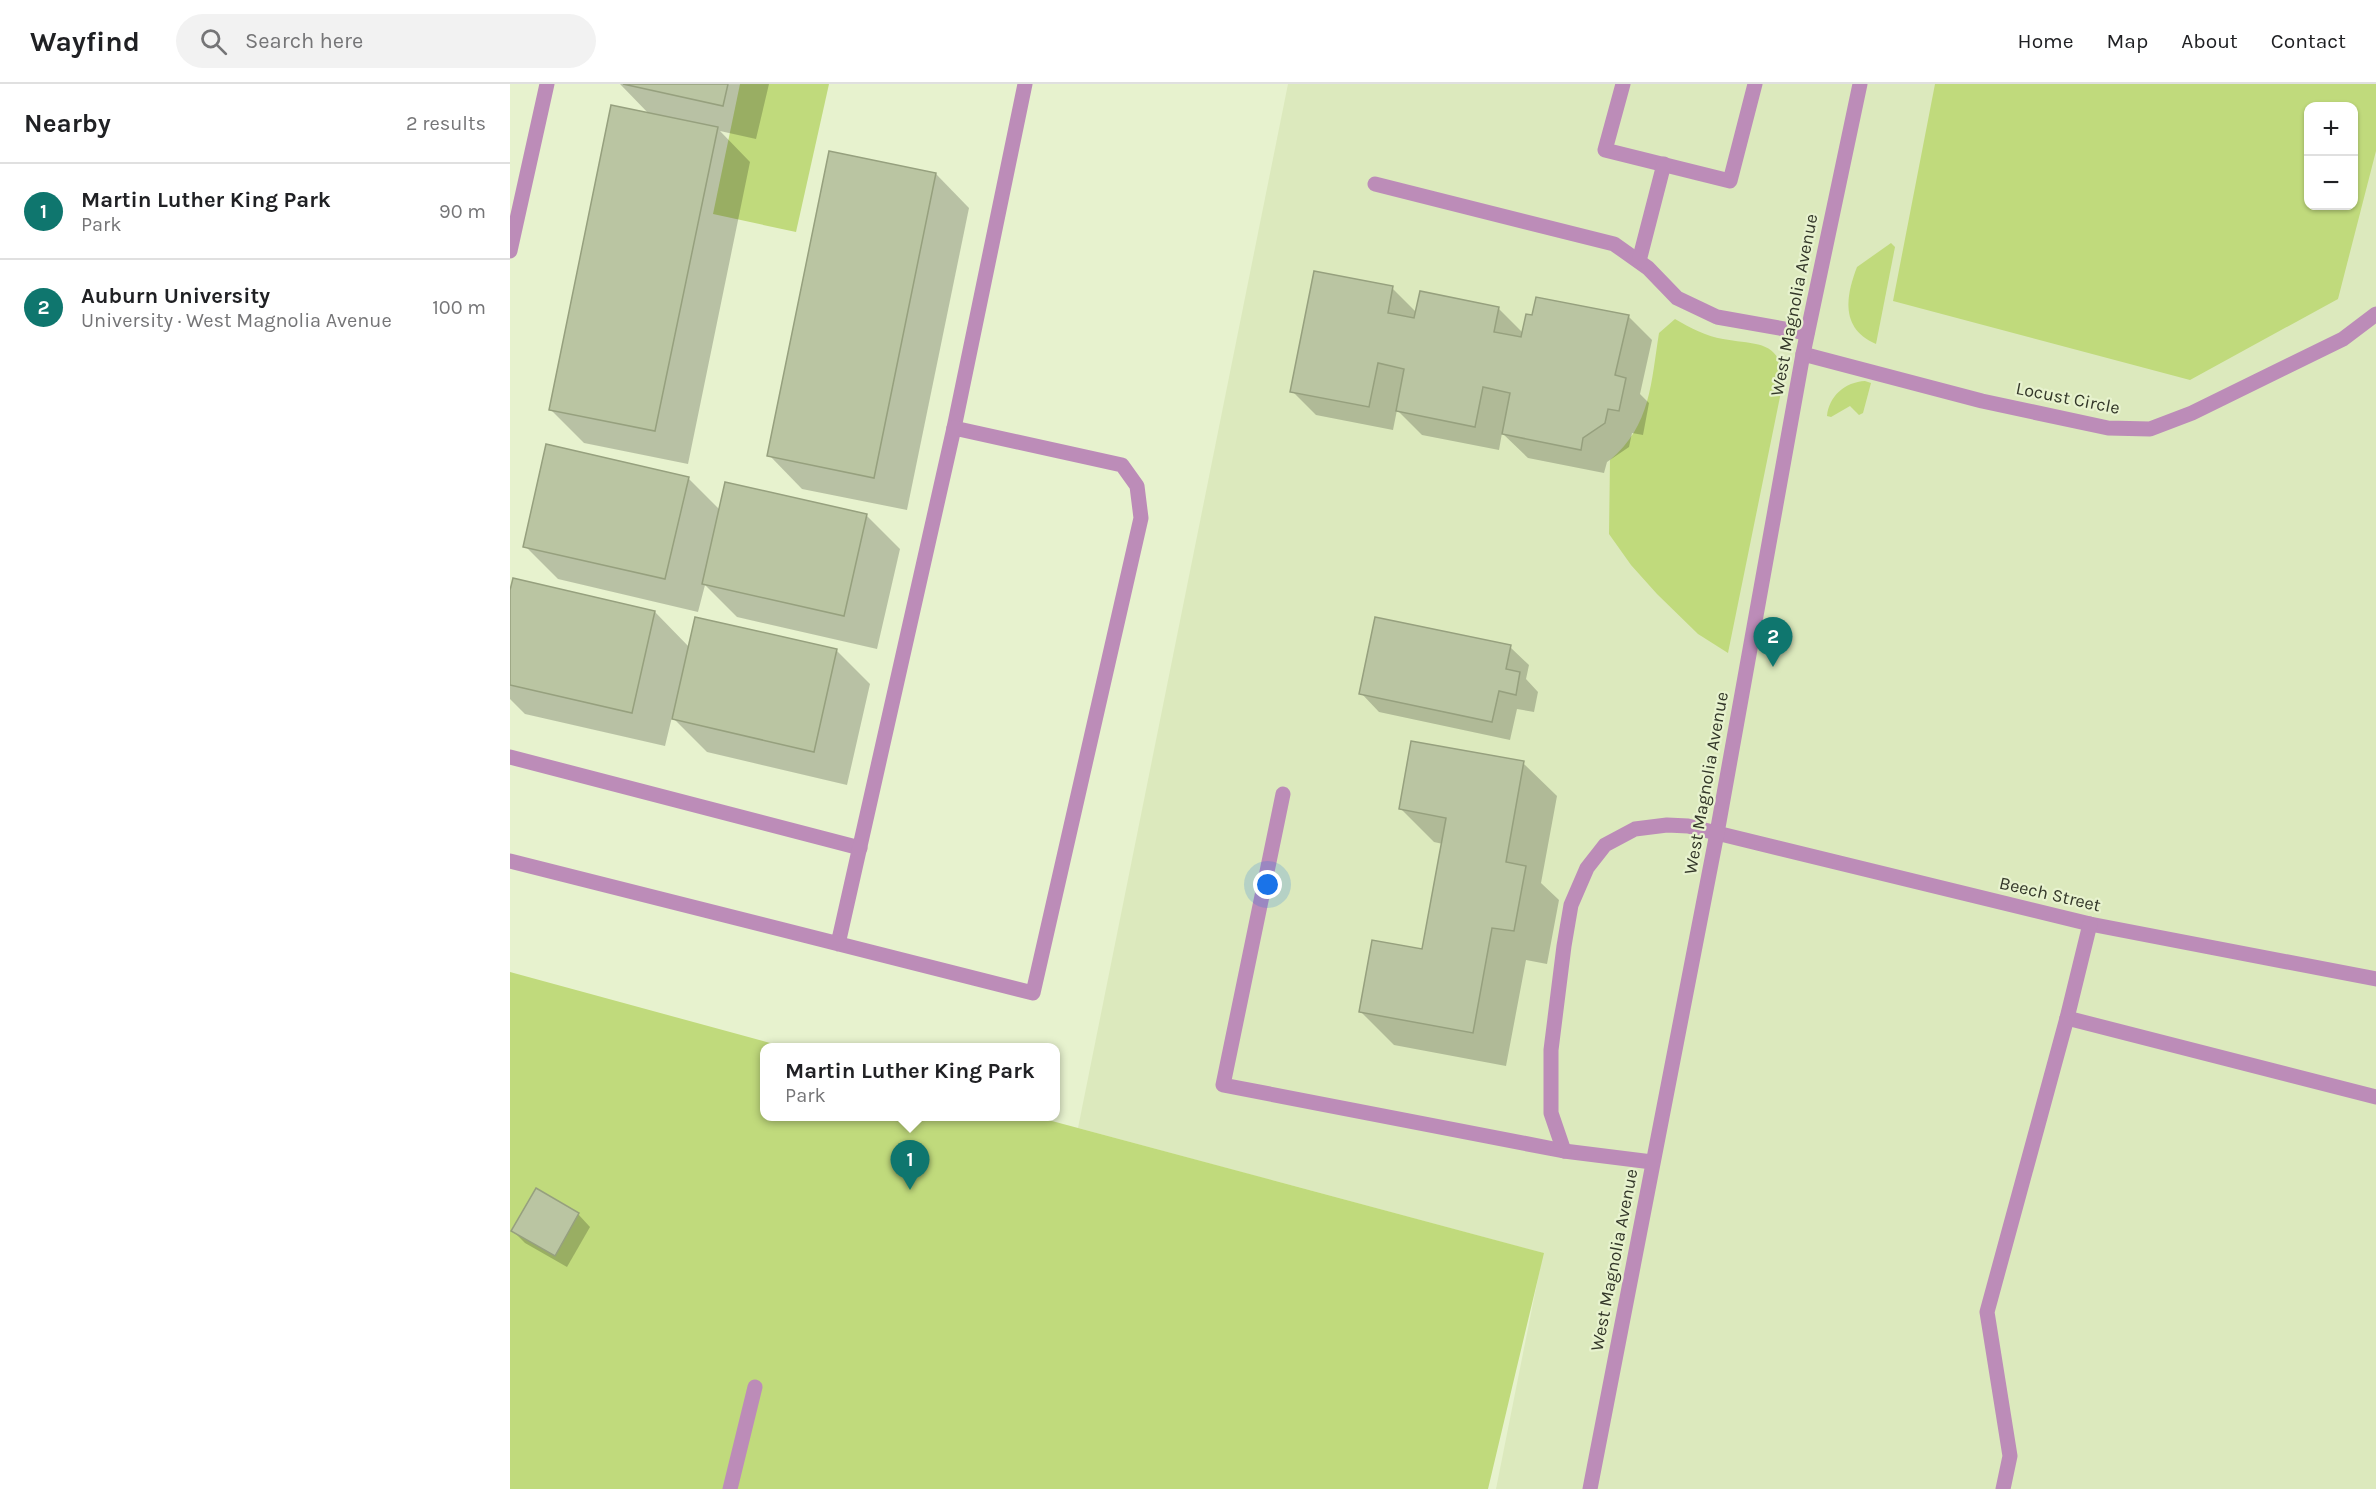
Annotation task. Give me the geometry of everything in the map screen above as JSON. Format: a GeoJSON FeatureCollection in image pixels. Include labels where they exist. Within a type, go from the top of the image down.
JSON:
{"type":"FeatureCollection","features":[{"type":"Feature","properties":{"kind":"street"},"geometry":{"type":"LineString","coordinates":[[510,251],[547,84]]}},
{"type":"Feature","properties":{"kind":"street"},"geometry":{"type":"LineString","coordinates":[[838,944],[954,428],[1025,84]]}},
{"type":"Feature","properties":{"kind":"street"},"geometry":{"type":"LineString","coordinates":[[1623,84],[1605,150],[1730,181],[1755,84]]}},
{"type":"Feature","properties":{"kind":"street","name":"West Magnolia Avenue"},"geometry":{"type":"LineString","coordinates":[[1590,1489],[1718,833],[1807,333],[1860,84]]}},
{"type":"Feature","properties":{"kind":"street"},"geometry":{"type":"LineString","coordinates":[[1639,261],[1664,164]]}},
{"type":"Feature","properties":{"kind":"street"},"geometry":{"type":"LineString","coordinates":[[1375,184],[1614,243],[1648,268],[1677,298],[1717,317],[1807,333]]}},
{"type":"Feature","properties":{"kind":"street","name":"Locust Circle"},"geometry":{"type":"LineString","coordinates":[[1803,354],[1993,404],[2108,428],[2150,429],[2192,413],[2343,339],[2376,314]]}},
{"type":"Feature","properties":{"kind":"street"},"geometry":{"type":"LineString","coordinates":[[510,861],[1033,993],[1141,518],[1137,486],[1122,465],[954,428]]}},
{"type":"Feature","properties":{"kind":"street"},"geometry":{"type":"LineString","coordinates":[[510,757],[860,848]]}},
{"type":"Feature","properties":{"kind":"street"},"geometry":{"type":"LineString","coordinates":[[1283,794],[1223,1084],[1564,1151],[1653,1162]]}},
{"type":"Feature","properties":{"kind":"street","name":"Beech Street"},"geometry":{"type":"LineString","coordinates":[[1564,1151],[1551,1113],[1551,1050],[1571,905],[1587,868],[1605,845],[1635,829],[1688,825],[2090,924],[2376,979]]}},
{"type":"Feature","properties":{"kind":"street"},"geometry":{"type":"LineString","coordinates":[[2002,1489],[2010,1456],[1987,1312],[2067,1018],[2090,924]]}},
{"type":"Feature","properties":{"kind":"street"},"geometry":{"type":"LineString","coordinates":[[2067,1018],[2376,1097]]}},
{"type":"Feature","properties":{"kind":"street"},"geometry":{"type":"LineString","coordinates":[[730,1489],[756,1387]]}},
{"type":"Feature","properties":{"kind":"shaded area"},"geometry":{"type":"Polygon","coordinates":[[[1288,84],[2376,84],[2376,1489],[1496,1489],[1543,1253],[1078,1128],[1288,84]]]}},
{"type":"Feature","properties":{"kind":"green space"},"geometry":{"type":"Polygon","coordinates":[[[740,84],[829,84],[796,232],[713,214],[740,84]]]}},
{"type":"Feature","properties":{"kind":"green space"},"geometry":{"type":"Polygon","coordinates":[[[1935,84],[2376,84],[2376,151],[2338,299],[2190,380],[1893,301],[1935,84]]]}},
{"type":"Feature","properties":{"kind":"green space"},"geometry":{"type":"Polygon","coordinates":[[[1891,243],[1895,247],[1876,344],[1865,338],[1851,321],[1850,290],[1857,267],[1891,243]]]}},
{"type":"Feature","properties":{"kind":"green space"},"geometry":{"type":"Polygon","coordinates":[[[1675,319],[1710,336],[1765,347],[1778,358],[1781,368],[1783,382],[1728,653],[1698,634],[1657,594],[1631,565],[1609,534],[1610,460],[1624,447],[1641,418],[1651,386],[1659,333],[1675,319]]]}},
{"type":"Feature","properties":{"kind":"green space"},"geometry":{"type":"Polygon","coordinates":[[[1865,381],[1871,383],[1863,413],[1859,415],[1850,406],[1831,417],[1827,416],[1831,402],[1839,391],[1851,384],[1865,381]]]}},
{"type":"Feature","properties":{"kind":"green space"},"geometry":{"type":"Polygon","coordinates":[[[510,972],[770,1043],[760,1043],[760,1121],[1052,1121],[1544,1253],[1488,1489],[510,1489],[510,972]]]}},
{"type":"Feature","properties":{"kind":"building"},"geometry":{"type":"Polygon","coordinates":[[[623,84],[728,84],[723,106],[623,84]]]}},
{"type":"Feature","properties":{"kind":"building"},"geometry":{"type":"Polygon","coordinates":[[[611,105],[718,127],[655,431],[549,410],[611,105]]]}},
{"type":"Feature","properties":{"kind":"building"},"geometry":{"type":"Polygon","coordinates":[[[829,151],[936,173],[874,478],[767,456],[829,151]]]}},
{"type":"Feature","properties":{"kind":"building"},"geometry":{"type":"Polygon","coordinates":[[[1314,271],[1393,286],[1388,313],[1414,318],[1420,291],[1499,307],[1494,332],[1521,337],[1526,314],[1532,315],[1536,297],[1629,315],[1615,375],[1626,378],[1619,411],[1608,409],[1605,423],[1583,438],[1581,450],[1502,434],[1510,393],[1483,387],[1475,427],[1396,411],[1404,369],[1378,363],[1369,407],[1290,392],[1314,271]]]}},
{"type":"Feature","properties":{"kind":"building"},"geometry":{"type":"Polygon","coordinates":[[[546,444],[689,477],[665,579],[523,547],[546,444]]]}},
{"type":"Feature","properties":{"kind":"building"},"geometry":{"type":"Polygon","coordinates":[[[725,482],[867,514],[844,616],[702,584],[725,482]]]}},
{"type":"Feature","properties":{"kind":"building"},"geometry":{"type":"Polygon","coordinates":[[[513,578],[655,611],[632,713],[510,685],[510,590],[513,578]]]}},
{"type":"Feature","properties":{"kind":"building"},"geometry":{"type":"Polygon","coordinates":[[[695,617],[837,649],[814,752],[672,719],[695,617]]]}},
{"type":"Feature","properties":{"kind":"building"},"geometry":{"type":"Polygon","coordinates":[[[1375,617],[1511,645],[1506,669],[1520,672],[1516,695],[1499,691],[1492,722],[1359,694],[1375,617]]]}},
{"type":"Feature","properties":{"kind":"building"},"geometry":{"type":"Polygon","coordinates":[[[1411,741],[1524,761],[1506,862],[1526,866],[1514,931],[1492,928],[1473,1033],[1359,1012],[1372,940],[1422,949],[1446,818],[1399,809],[1411,741]]]}},
{"type":"Feature","properties":{"kind":"building"},"geometry":{"type":"Polygon","coordinates":[[[536,1188],[579,1213],[555,1256],[511,1231],[536,1188]]]}},
{"type":"Feature","properties":{"kind":"place","name":"Auburn University"},"geometry":{"type":"Point","coordinates":[1773,667]}},
{"type":"Feature","properties":{"kind":"place","name":"Martin Luther King Park"},"geometry":{"type":"Point","coordinates":[910,1190]}}]}
